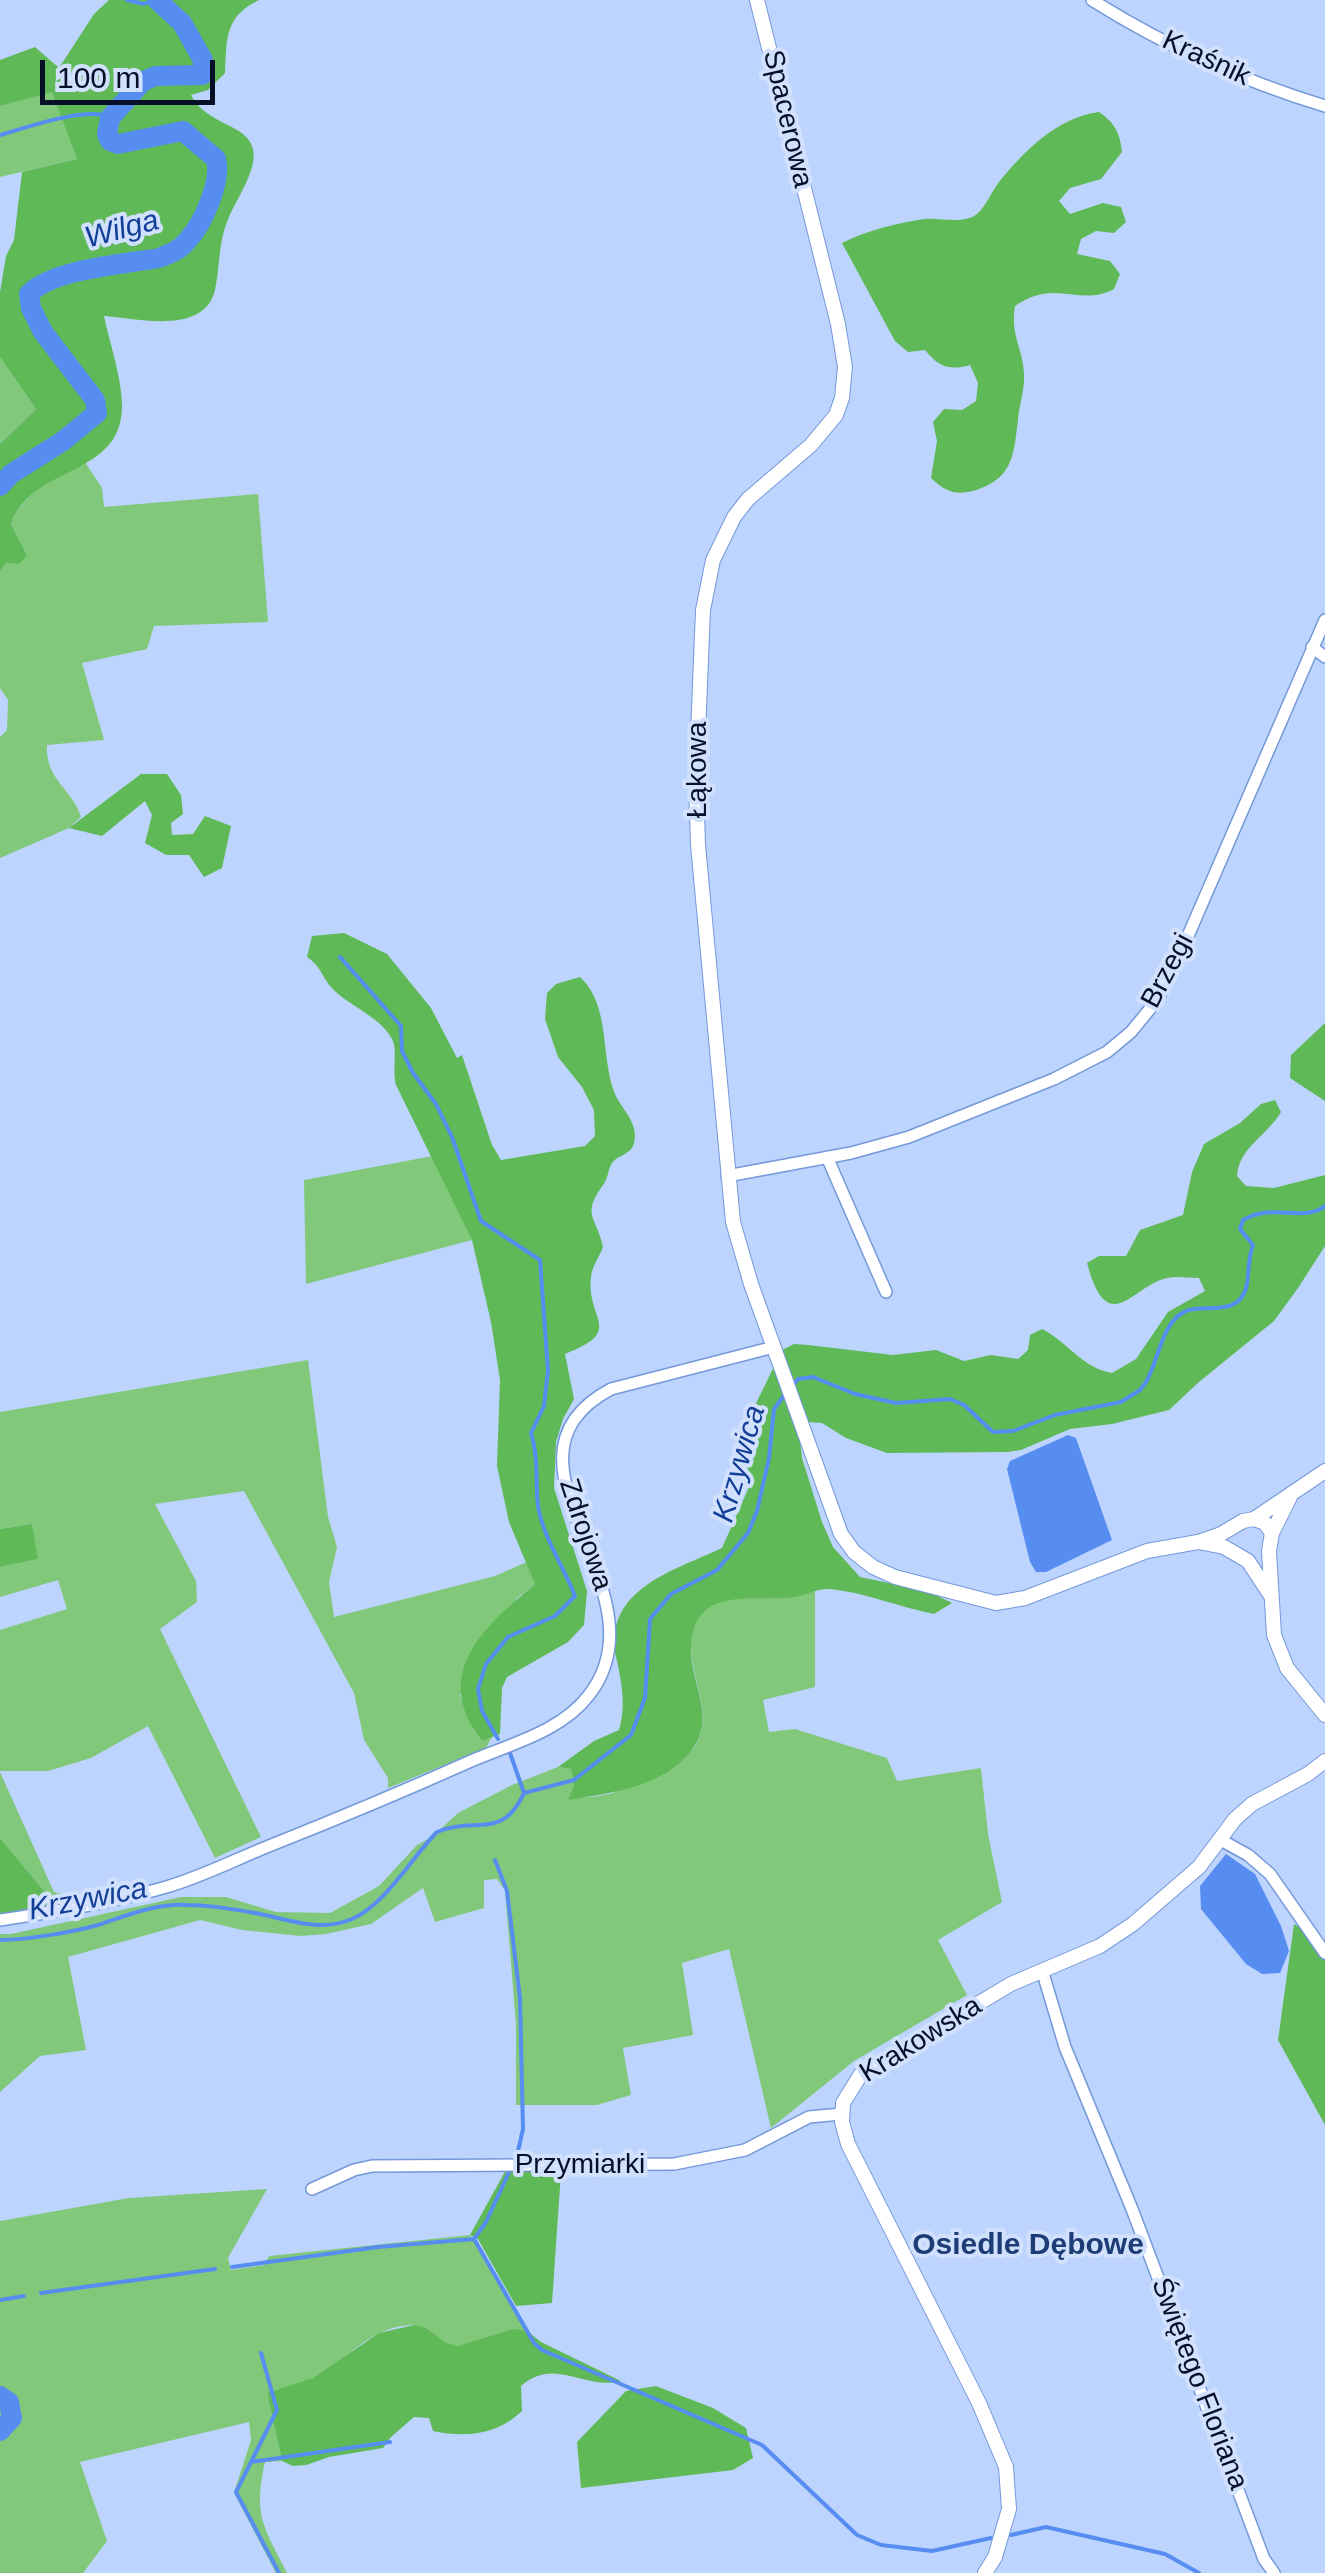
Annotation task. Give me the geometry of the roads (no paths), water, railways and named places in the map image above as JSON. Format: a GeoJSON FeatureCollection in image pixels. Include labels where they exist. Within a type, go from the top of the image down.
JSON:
{"type":"FeatureCollection","features":[{"type":"Feature","properties":{"kind":"street","name":"Spacerowa"},"geometry":{"type":"LineString","coordinates":[[757,0],[788,116],[814,239]]}},
{"type":"Feature","properties":{"kind":"street","name":"Kraśnik"},"geometry":{"type":"LineString","coordinates":[[1092,0],[1222,69],[1325,106]]}},
{"type":"Feature","properties":{"kind":"street","name":"Łąkowa"},"geometry":{"type":"LineString","coordinates":[[774,1347],[738,1241],[728,1176],[696,802],[703,610],[712,560],[748,499],[826,429],[842,398],[842,347],[814,239]]}},
{"type":"Feature","properties":{"kind":"street","name":"Brzegi"},"geometry":{"type":"LineString","coordinates":[[728,1176],[909,1137],[1034,1088],[1107,1052],[1131,1032],[1158,998],[1178,959],[1325,620]]}},
{"type":"Feature","properties":{"kind":"street"},"geometry":{"type":"LineString","coordinates":[[1312,648],[1325,657]]}},
{"type":"Feature","properties":{"kind":"street"},"geometry":{"type":"LineString","coordinates":[[827,1157],[886,1292]]}},
{"type":"Feature","properties":{"kind":"street"},"geometry":{"type":"LineString","coordinates":[[774,1347],[842,1534],[864,1560],[894,1577],[983,1601],[1011,1601],[1148,1551],[1198,1542],[1234,1528],[1243,1520],[1265,1523],[1272,1534]]}},
{"type":"Feature","properties":{"kind":"street","name":"Zdrojowa"},"geometry":{"type":"LineString","coordinates":[[0,1920],[166,1887],[370,1806],[542,1731],[570,1714],[590,1695],[611,1642],[610,1610],[562,1474],[562,1449],[570,1423],[588,1401],[611,1388],[774,1347]]}},
{"type":"Feature","properties":{"kind":"street"},"geometry":{"type":"LineString","coordinates":[[1254,1519],[1325,1471]]}},
{"type":"Feature","properties":{"kind":"street"},"geometry":{"type":"LineString","coordinates":[[1290,1497],[1272,1534],[1270,1596],[1274,1635],[1280,1654],[1300,1686],[1325,1715]]}},
{"type":"Feature","properties":{"kind":"street"},"geometry":{"type":"LineString","coordinates":[[1234,1528],[1230,1539],[1234,1551]]}},
{"type":"Feature","properties":{"kind":"street"},"geometry":{"type":"LineString","coordinates":[[1198,1542],[1234,1551],[1248,1561],[1270,1596]]}},
{"type":"Feature","properties":{"kind":"street"},"geometry":{"type":"LineString","coordinates":[[1248,1561],[1260,1560],[1270,1552]]}},
{"type":"Feature","properties":{"kind":"street","name":"Krakowska"},"geometry":{"type":"LineString","coordinates":[[985,2573],[996,2557],[1009,2509],[1006,2467],[985,2416],[848,2144],[841,2114],[847,2092],[870,2068],[1002,1989],[1100,1946],[1133,1924],[1199,1867],[1252,1804],[1325,1761]]}},
{"type":"Feature","properties":{"kind":"street"},"geometry":{"type":"LineString","coordinates":[[1219,1839],[1248,1854],[1270,1874],[1325,1953]]}},
{"type":"Feature","properties":{"kind":"street","name":"Świętego Floriana"},"geometry":{"type":"LineString","coordinates":[[1042,1970],[1065,2047],[1132,2208],[1264,2559],[1274,2573]]}},
{"type":"Feature","properties":{"kind":"street","name":"Przymiarki"},"geometry":{"type":"LineString","coordinates":[[312,2189],[372,2166],[674,2164],[745,2150],[809,2117],[841,2114]]}},
{"type":"Feature","properties":{"kind":"water"},"geometry":{"type":"Polygon","coordinates":[[[1068,1435],[1076,1438],[1112,1540],[1046,1572],[1036,1572],[1030,1562],[1007,1469],[1010,1461],[1068,1435]]]}},
{"type":"Feature","properties":{"kind":"water"},"geometry":{"type":"Polygon","coordinates":[[[1226,1854],[1255,1874],[1281,1926],[1289,1951],[1280,1973],[1262,1974],[1246,1964],[1201,1909],[1200,1886],[1226,1854]]]}},
{"type":"Feature","properties":{"kind":"waterway"},"geometry":{"type":"LineString","coordinates":[[127,0],[144,4],[154,0]]}},
{"type":"Feature","properties":{"kind":"waterway","name":"Wilga"},"geometry":{"type":"LineString","coordinates":[[0,486],[97,413],[95,400],[43,332],[29,294],[71,273],[159,258],[174,251],[193,233],[214,190],[216,159],[183,131],[118,144],[110,141],[107,134],[110,118],[142,82],[155,76],[202,75],[203,60],[182,23],[157,0]]}},
{"type":"Feature","properties":{"kind":"waterway"},"geometry":{"type":"LineString","coordinates":[[0,135],[72,116],[110,118]]}},
{"type":"Feature","properties":{"kind":"waterway"},"geometry":{"type":"LineString","coordinates":[[340,957],[401,1026],[402,1051],[452,1137],[481,1221],[540,1260],[548,1370],[544,1406],[531,1433],[538,1506],[575,1596],[555,1616],[508,1637],[486,1664],[478,1689],[482,1711],[498,1739]]}},
{"type":"Feature","properties":{"kind":"waterway","name":"Krzywica"},"geometry":{"type":"LineString","coordinates":[[792,1386],[798,1379],[813,1377],[855,1394],[896,1403],[950,1399],[964,1405],[993,1432],[1013,1431],[1055,1415],[1121,1402],[1146,1382],[1175,1319],[1190,1310],[1228,1306],[1243,1295],[1253,1245],[1240,1229],[1243,1220],[1266,1213],[1307,1213],[1325,1206]]}},
{"type":"Feature","properties":{"kind":"waterway","name":"Krzywica"},"geometry":{"type":"LineString","coordinates":[[524,1793],[574,1780],[631,1735],[645,1698],[650,1619],[671,1594],[717,1570],[748,1533],[769,1458],[774,1409],[786,1393]]}},
{"type":"Feature","properties":{"kind":"waterway"},"geometry":{"type":"LineString","coordinates":[[510,1753],[524,1793]]}},
{"type":"Feature","properties":{"kind":"waterway","name":"Krzywica"},"geometry":{"type":"LineString","coordinates":[[0,1940],[76,1930],[175,1905],[230,1909],[304,1924],[340,1923],[376,1903],[437,1832],[497,1822],[516,1808],[524,1793]]}},
{"type":"Feature","properties":{"kind":"waterway"},"geometry":{"type":"LineString","coordinates":[[495,1860],[507,1891],[520,1998],[523,2129],[516,2160]]}},
{"type":"Feature","properties":{"kind":"waterway"},"geometry":{"type":"LineString","coordinates":[[232,2267],[378,2247],[474,2239],[510,2170]]}},
{"type":"Feature","properties":{"kind":"waterway"},"geometry":{"type":"LineString","coordinates":[[474,2239],[534,2343],[542,2350],[762,2445],[857,2535],[881,2545],[932,2551],[991,2538]]}},
{"type":"Feature","properties":{"kind":"waterway"},"geometry":{"type":"LineString","coordinates":[[41,2293],[215,2269]]}},
{"type":"Feature","properties":{"kind":"waterway"},"geometry":{"type":"LineString","coordinates":[[0,2300],[24,2296]]}},
{"type":"Feature","properties":{"kind":"waterway"},"geometry":{"type":"LineString","coordinates":[[261,2353],[277,2410],[236,2492],[279,2573]]}},
{"type":"Feature","properties":{"kind":"waterway","name":"Wilga"},"geometry":{"type":"LineString","coordinates":[[0,2396],[9,2402],[12,2418],[0,2431]]}},
{"type":"Feature","properties":{"kind":"waterway"},"geometry":{"type":"LineString","coordinates":[[251,2462],[390,2442]]}},
{"type":"Feature","properties":{"kind":"waterway"},"geometry":{"type":"LineString","coordinates":[[1011,2535],[1046,2527],[1165,2554],[1199,2573]]}},
{"type":"Feature","properties":{"kind":"district","name":"Osiedle Dębowe"},"geometry":{"type":"Point","coordinates":[1028,2246]}}]}
